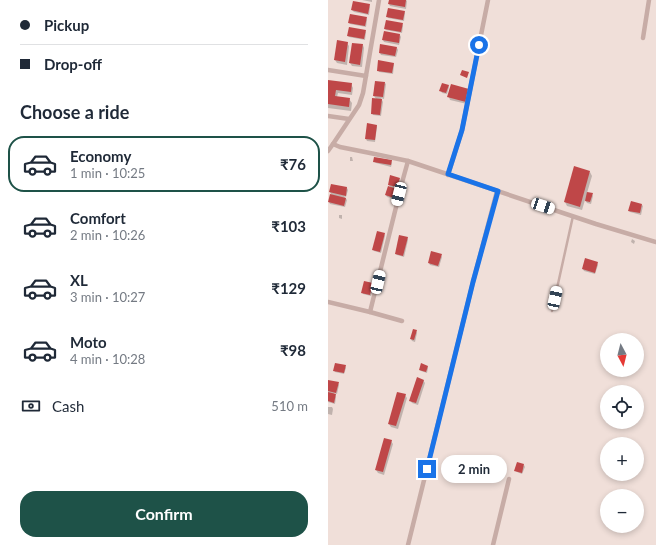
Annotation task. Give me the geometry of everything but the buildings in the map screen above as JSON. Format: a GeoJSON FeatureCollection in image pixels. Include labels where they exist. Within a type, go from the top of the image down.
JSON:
{"type":"FeatureCollection","features":[{"type":"Feature","properties":{"kind":"street"},"geometry":{"type":"LineString","coordinates":[[328,151],[359,105],[363,93],[379,0]]}},
{"type":"Feature","properties":{"kind":"street"},"geometry":{"type":"LineString","coordinates":[[448,174],[464,118],[488,0]]}},
{"type":"Feature","properties":{"kind":"street"},"geometry":{"type":"LineString","coordinates":[[643,38],[649,0]]}},
{"type":"Feature","properties":{"kind":"street"},"geometry":{"type":"LineString","coordinates":[[328,70],[366,76]]}},
{"type":"Feature","properties":{"kind":"street"},"geometry":{"type":"LineString","coordinates":[[328,116],[350,119]]}},
{"type":"Feature","properties":{"kind":"street"},"geometry":{"type":"LineString","coordinates":[[332,144],[408,162],[448,174],[656,242]]}},
{"type":"Feature","properties":{"kind":"street"},"geometry":{"type":"LineString","coordinates":[[370,312],[408,162]]}},
{"type":"Feature","properties":{"kind":"street"},"geometry":{"type":"LineString","coordinates":[[408,545],[471,290],[498,191]]}},
{"type":"Feature","properties":{"kind":"street"},"geometry":{"type":"LineString","coordinates":[[328,302],[402,321]]}},
{"type":"Feature","properties":{"kind":"street"},"geometry":{"type":"LineString","coordinates":[[493,545],[509,479]]}},
{"type":"Feature","properties":{"kind":"lane"},"geometry":{"type":"LineString","coordinates":[[552,311],[573,216]]}},
{"type":"Feature","properties":{"kind":"route"},"geometry":{"type":"LineString","coordinates":[[427,469],[473,282],[498,191],[448,174],[462,130],[479,45]]}}]}
